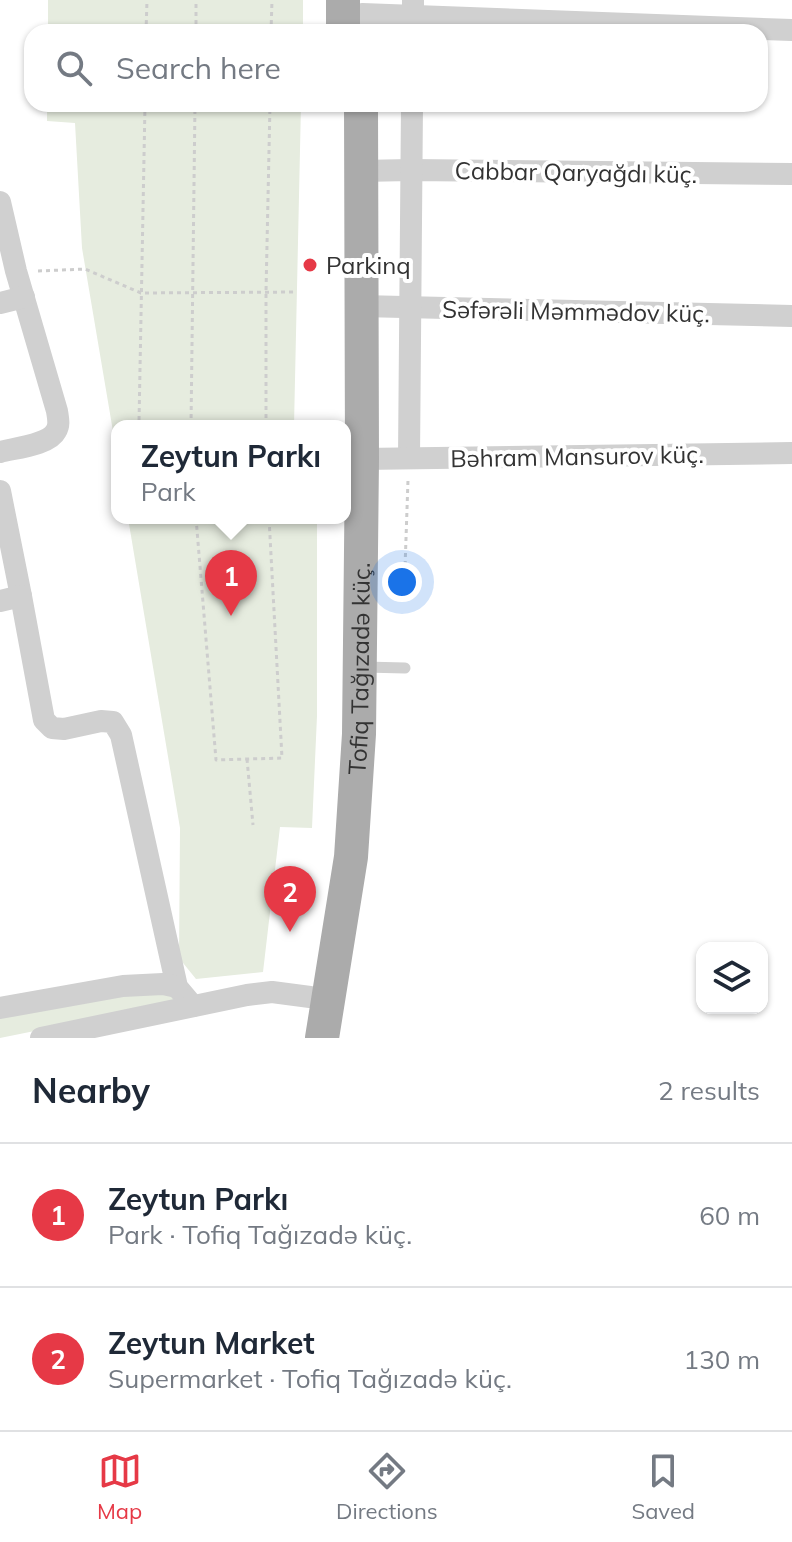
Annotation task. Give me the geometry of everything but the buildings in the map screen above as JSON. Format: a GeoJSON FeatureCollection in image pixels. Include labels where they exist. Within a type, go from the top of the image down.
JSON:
{"type":"FeatureCollection","features":[{"type":"Feature","properties":{"kind":"main road"},"geometry":{"type":"LineString","coordinates":[[342,112],[342,420]]}},
{"type":"Feature","properties":{"kind":"main road","name":"Tofiq Tağızadə küç."},"geometry":{"type":"LineString","coordinates":[[322,1038],[351,857],[359,734],[361,112]]}},
{"type":"Feature","properties":{"kind":"main road","name":"Tofiq Tağızadə küç."},"geometry":{"type":"LineString","coordinates":[[302,1038],[331,869],[339,797],[343,654],[342,524]]}},
{"type":"Feature","properties":{"kind":"street"},"geometry":{"type":"LineString","coordinates":[[354,16],[630,24]]}},
{"type":"Feature","properties":{"kind":"street"},"geometry":{"type":"LineString","coordinates":[[768,29],[792,30]]}},
{"type":"Feature","properties":{"kind":"street"},"geometry":{"type":"LineString","coordinates":[[409,458],[412,112]]}},
{"type":"Feature","properties":{"kind":"street","name":"Cabbar Qaryağdı küç."},"geometry":{"type":"LineString","coordinates":[[360,171],[792,174]]}},
{"type":"Feature","properties":{"kind":"street"},"geometry":{"type":"LineString","coordinates":[[0,202],[16,271],[57,411],[58,425],[55,434],[46,441],[0,452]]}},
{"type":"Feature","properties":{"kind":"street"},"geometry":{"type":"LineString","coordinates":[[0,303],[24,297]]}},
{"type":"Feature","properties":{"kind":"street","name":"Səfərəli Məmmədov küç."},"geometry":{"type":"LineString","coordinates":[[361,306],[792,316]]}},
{"type":"Feature","properties":{"kind":"street","name":"Bəhram Mansurov küç."},"geometry":{"type":"LineString","coordinates":[[362,459],[792,453]]}},
{"type":"Feature","properties":{"kind":"street"},"geometry":{"type":"LineString","coordinates":[[0,491],[10,598],[44,720],[52,728],[64,729],[101,721],[113,722],[121,735],[177,987],[193,1006]]}},
{"type":"Feature","properties":{"kind":"street"},"geometry":{"type":"LineString","coordinates":[[0,1008],[123,986],[163,984],[177,987]]}},
{"type":"Feature","properties":{"kind":"street"},"geometry":{"type":"LineString","coordinates":[[41,1038],[272,992],[310,997]]}},
{"type":"Feature","properties":{"kind":"lane"},"geometry":{"type":"LineString","coordinates":[[359,666],[405,668]]}},
{"type":"Feature","properties":{"kind":"path"},"geometry":{"type":"LineString","coordinates":[[146,24],[147,0]]}},
{"type":"Feature","properties":{"kind":"path"},"geometry":{"type":"LineString","coordinates":[[196,0],[196,24]]}},
{"type":"Feature","properties":{"kind":"path"},"geometry":{"type":"LineString","coordinates":[[271,24],[272,0]]}},
{"type":"Feature","properties":{"kind":"path"},"geometry":{"type":"LineString","coordinates":[[139,420],[145,112]]}},
{"type":"Feature","properties":{"kind":"path"},"geometry":{"type":"LineString","coordinates":[[191,420],[195,112]]}},
{"type":"Feature","properties":{"kind":"path"},"geometry":{"type":"LineString","coordinates":[[266,420],[270,112]]}},
{"type":"Feature","properties":{"kind":"path"},"geometry":{"type":"LineString","coordinates":[[16,271],[85,269],[141,293],[297,292]]}},
{"type":"Feature","properties":{"kind":"path"},"geometry":{"type":"LineString","coordinates":[[404,597],[409,458]]}},
{"type":"Feature","properties":{"kind":"path"},"geometry":{"type":"LineString","coordinates":[[196,524],[216,760],[282,758],[269,524]]}},
{"type":"Feature","properties":{"kind":"path"},"geometry":{"type":"LineString","coordinates":[[247,759],[253,825]]}},
{"type":"Feature","properties":{"kind":"shaded area"},"geometry":{"type":"Polygon","coordinates":[[[48,0],[303,0],[303,24],[48,24],[48,0]]]}},
{"type":"Feature","properties":{"kind":"shaded area"},"geometry":{"type":"Polygon","coordinates":[[[47,112],[301,112],[294,420],[111,420],[82,248],[75,123],[47,121],[47,112]]]}},
{"type":"Feature","properties":{"kind":"shaded area"},"geometry":{"type":"Polygon","coordinates":[[[129,524],[317,524],[317,716],[312,828],[280,827],[263,972],[196,979],[179,958],[180,828],[129,524]]]}},
{"type":"Feature","properties":{"kind":"shaded area"},"geometry":{"type":"Polygon","coordinates":[[[157,992],[170,993],[174,999],[168,1004],[0,1038],[0,1017],[157,992]]]}},
{"type":"Feature","properties":{"kind":"place","name":"Parkinq"},"geometry":{"type":"Point","coordinates":[310,265]}},
{"type":"Feature","properties":{"kind":"place","name":"Zeytun Parkı"},"geometry":{"type":"Point","coordinates":[231,616]}},
{"type":"Feature","properties":{"kind":"place","name":"Zeytun Market"},"geometry":{"type":"Point","coordinates":[290,932]}}]}
